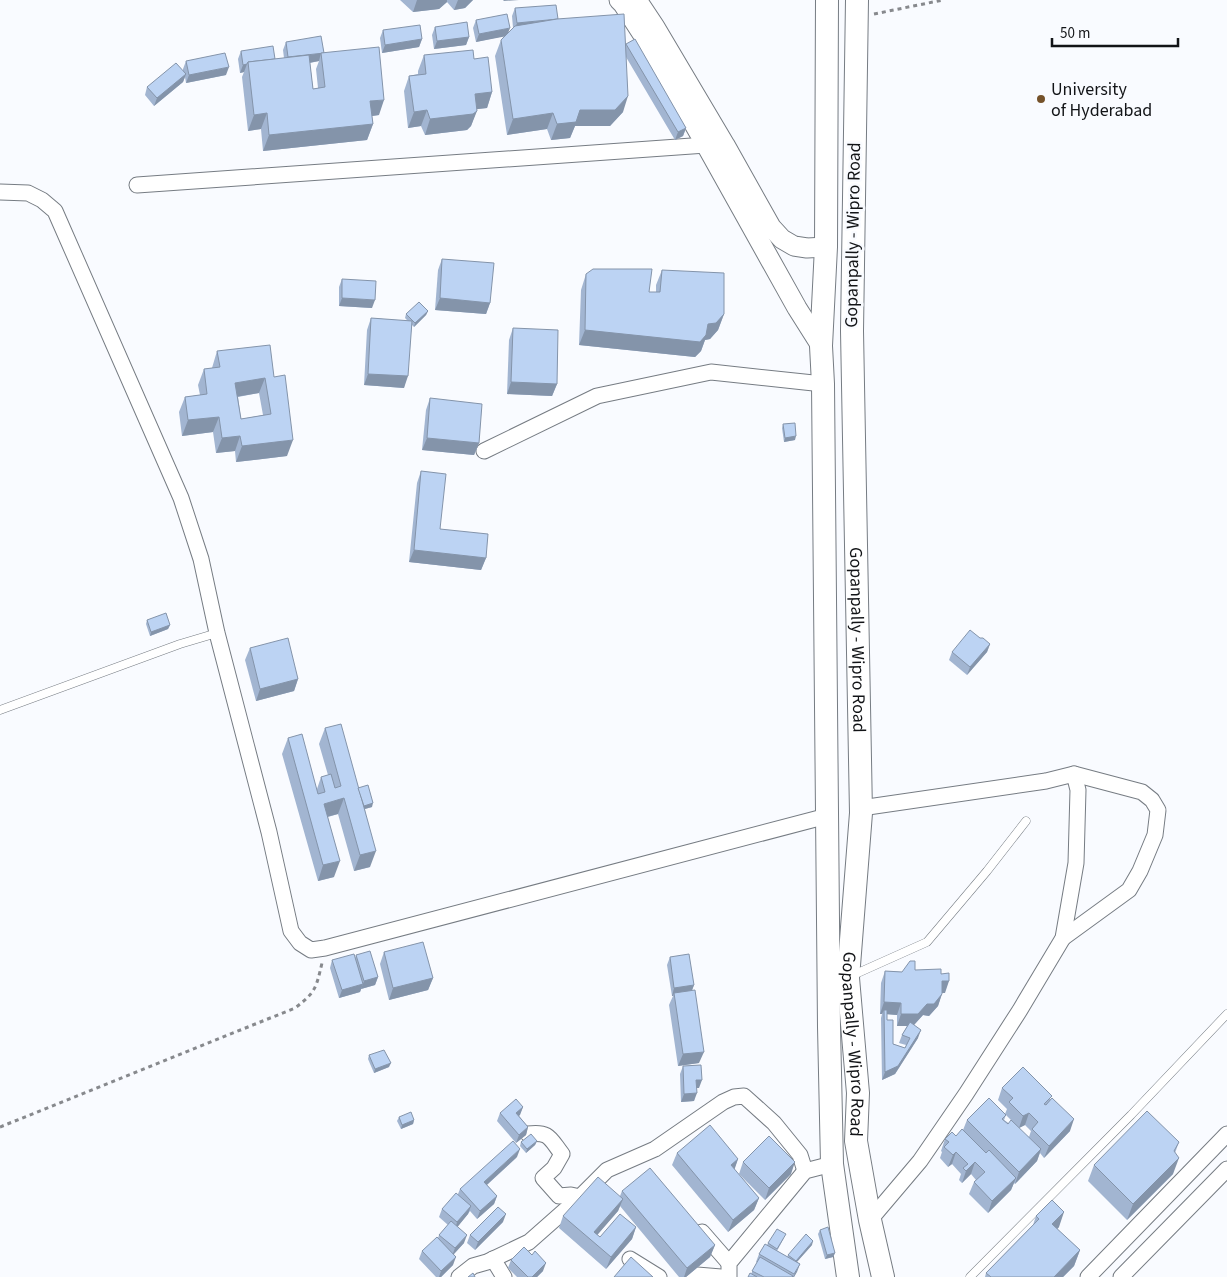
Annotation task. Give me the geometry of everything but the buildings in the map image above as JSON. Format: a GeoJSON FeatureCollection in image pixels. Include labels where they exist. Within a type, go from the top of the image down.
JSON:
{"type":"FeatureCollection","features":[{"type":"Feature","properties":{"kind":"main road","name":"Gopanpally - Wipro Road"},"geometry":{"type":"LineString","coordinates":[[827,0],[826,247],[821,346],[823,384],[829,1028],[832,1164],[848,1277]]}},
{"type":"Feature","properties":{"kind":"main road","name":"Gopanpally - Wipro Road"},"geometry":{"type":"LineString","coordinates":[[857,9],[852,331],[861,808],[848,978],[858,1093],[856,1141],[870,1220],[883,1277]]}},
{"type":"Feature","properties":{"kind":"street"},"geometry":{"type":"LineString","coordinates":[[619,0],[643,35],[797,308],[821,346]]}},
{"type":"Feature","properties":{"kind":"street"},"geometry":{"type":"LineString","coordinates":[[637,0],[726,145],[770,227],[782,239],[794,246],[807,248],[826,247]]}},
{"type":"Feature","properties":{"kind":"street"},"geometry":{"type":"LineString","coordinates":[[137,185],[706,144]]}},
{"type":"Feature","properties":{"kind":"street"},"geometry":{"type":"LineString","coordinates":[[0,192],[28,193],[42,200],[55,211],[181,498],[201,559],[217,633],[269,832],[291,931],[300,943],[311,950],[325,948],[827,816]]}},
{"type":"Feature","properties":{"kind":"street"},"geometry":{"type":"LineString","coordinates":[[484,451],[597,396],[711,372],[823,384]]}},
{"type":"Feature","properties":{"kind":"street"},"geometry":{"type":"LineString","coordinates":[[870,1220],[920,1162],[956,1109],[1063,938],[1076,863],[1078,790],[1074,774]]}},
{"type":"Feature","properties":{"kind":"street"},"geometry":{"type":"LineString","coordinates":[[861,808],[1046,782],[1074,774],[1142,792],[1152,800],[1158,810],[1155,835],[1140,871],[1129,890],[1063,938]]}},
{"type":"Feature","properties":{"kind":"street"},"geometry":{"type":"LineString","coordinates":[[459,1277],[473,1266],[530,1242],[580,1198],[607,1170],[655,1149],[723,1102],[734,1097],[744,1096],[774,1123],[800,1155],[805,1171]]}},
{"type":"Feature","properties":{"kind":"street"},"geometry":{"type":"LineString","coordinates":[[528,1134],[538,1132],[547,1134],[562,1154],[554,1168],[543,1178],[559,1196],[571,1195],[580,1198]]}},
{"type":"Feature","properties":{"kind":"street"},"geometry":{"type":"LineString","coordinates":[[1088,1277],[1227,1134]]}},
{"type":"Feature","properties":{"kind":"street"},"geometry":{"type":"LineString","coordinates":[[691,1218],[729,1270],[805,1171],[832,1164]]}},
{"type":"Feature","properties":{"kind":"street"},"geometry":{"type":"LineString","coordinates":[[1121,1277],[1227,1169]]}},
{"type":"Feature","properties":{"kind":"street"},"geometry":{"type":"LineString","coordinates":[[493,1259],[504,1277]]}},
{"type":"Feature","properties":{"kind":"street"},"geometry":{"type":"LineString","coordinates":[[630,1259],[659,1277]]}},
{"type":"Feature","properties":{"kind":"street"},"geometry":{"type":"LineString","coordinates":[[693,1277],[698,1275],[721,1277]]}},
{"type":"Feature","properties":{"kind":"lane"},"geometry":{"type":"LineString","coordinates":[[0,710],[180,644],[217,633]]}},
{"type":"Feature","properties":{"kind":"lane"},"geometry":{"type":"LineString","coordinates":[[848,978],[927,942],[987,872],[1026,821]]}},
{"type":"Feature","properties":{"kind":"lane"},"geometry":{"type":"LineString","coordinates":[[970,1277],[1131,1115],[1227,1014]]}},
{"type":"Feature","properties":{"kind":"path"},"geometry":{"type":"LineString","coordinates":[[857,9],[943,0]]}},
{"type":"Feature","properties":{"kind":"path"},"geometry":{"type":"LineString","coordinates":[[0,1127],[294,1008],[307,999],[317,986],[325,948]]}},
{"type":"Feature","properties":{"kind":"place","name":"University of Hyderabad"},"geometry":{"type":"Point","coordinates":[1041,99]}}]}
